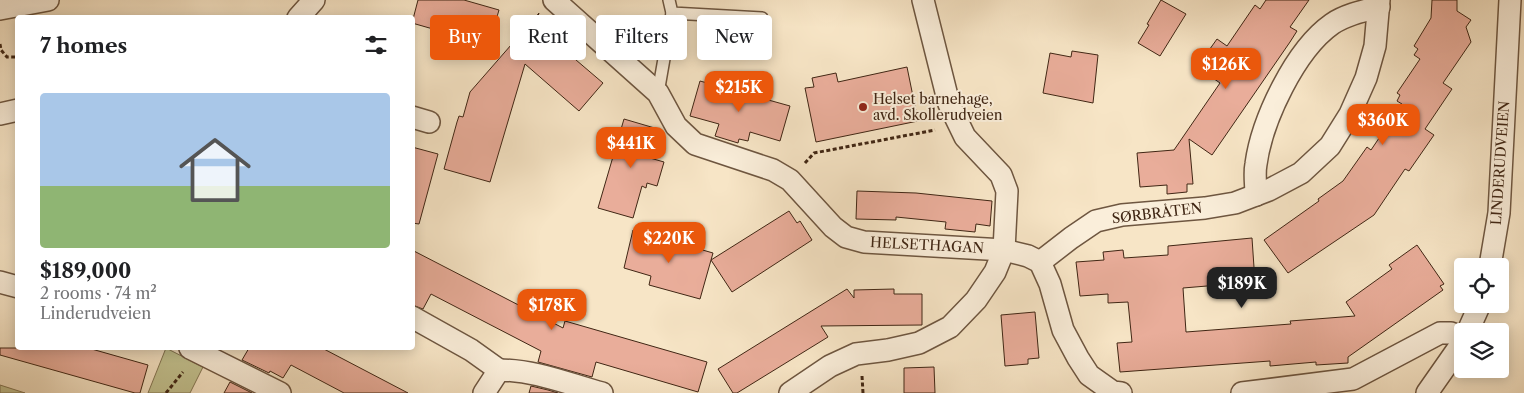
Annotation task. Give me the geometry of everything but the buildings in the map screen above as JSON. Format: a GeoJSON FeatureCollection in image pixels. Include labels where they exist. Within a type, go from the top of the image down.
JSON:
{"type":"FeatureCollection","features":[{"type":"Feature","properties":{"kind":"street"},"geometry":{"type":"LineString","coordinates":[[0,9],[48,0]]}},
{"type":"Feature","properties":{"kind":"street"},"geometry":{"type":"LineString","coordinates":[[301,15],[314,0]]}},
{"type":"Feature","properties":{"kind":"street","name":"HELSETHAGAN"},"geometry":{"type":"LineString","coordinates":[[554,0],[658,93],[676,126],[695,144],[773,170],[790,180],[833,227],[846,236],[864,242],[1004,250]]}},
{"type":"Feature","properties":{"kind":"street"},"geometry":{"type":"LineString","coordinates":[[790,393],[830,366],[856,354],[888,350],[919,342],[950,327],[981,293],[995,272],[1004,250],[1007,192],[1001,176],[965,137],[949,104],[923,0]]}},
{"type":"Feature","properties":{"kind":"street","name":"LINDERUDVEIEN"},"geometry":{"type":"LineString","coordinates":[[1491,258],[1499,214],[1510,0]]}},
{"type":"Feature","properties":{"kind":"street","name":"SØRBRÅTEN"},"geometry":{"type":"LineString","coordinates":[[1040,262],[1096,221],[1122,215],[1205,208],[1235,203],[1256,195],[1301,173],[1330,146],[1350,114],[1366,78],[1375,46],[1379,4],[1332,24],[1312,42],[1284,84],[1265,126],[1256,165],[1256,195]]}},
{"type":"Feature","properties":{"kind":"street"},"geometry":{"type":"LineString","coordinates":[[0,114],[15,111]]}},
{"type":"Feature","properties":{"kind":"street"},"geometry":{"type":"LineString","coordinates":[[1004,250],[1028,256],[1040,262],[1050,284],[1063,330],[1078,358],[1089,375],[1114,392],[1121,393]]}},
{"type":"Feature","properties":{"kind":"street"},"geometry":{"type":"LineString","coordinates":[[0,282],[15,286]]}},
{"type":"Feature","properties":{"kind":"street"},"geometry":{"type":"LineString","coordinates":[[415,319],[471,350],[499,370],[520,370],[549,376],[602,393]]}},
{"type":"Feature","properties":{"kind":"street"},"geometry":{"type":"LineString","coordinates":[[1242,393],[1352,379],[1440,333],[1454,334]]}},
{"type":"Feature","properties":{"kind":"street"},"geometry":{"type":"LineString","coordinates":[[194,350],[280,393]]}},
{"type":"Feature","properties":{"kind":"street"},"geometry":{"type":"LineString","coordinates":[[1427,393],[1454,354]]}},
{"type":"Feature","properties":{"kind":"street"},"geometry":{"type":"LineString","coordinates":[[484,393],[499,370]]}},
{"type":"Feature","properties":{"kind":"lane"},"geometry":{"type":"LineString","coordinates":[[658,93],[672,13],[669,0]]}},
{"type":"Feature","properties":{"kind":"lane"},"geometry":{"type":"LineString","coordinates":[[672,13],[708,15]]}},
{"type":"Feature","properties":{"kind":"path"},"geometry":{"type":"LineString","coordinates":[[0,44],[8,57],[15,57]]}},
{"type":"Feature","properties":{"kind":"path"},"geometry":{"type":"LineString","coordinates":[[790,180],[814,153],[934,129],[965,137]]}},
{"type":"Feature","properties":{"kind":"green space"},"geometry":{"type":"Polygon","coordinates":[[[165,350],[170,350],[203,367],[190,393],[148,393],[165,350]]]}},
{"type":"Feature","properties":{"kind":"green space"},"geometry":{"type":"Polygon","coordinates":[[[0,385],[25,393],[0,393],[0,385]]]}},
{"type":"Feature","properties":{"kind":"place","name":"Helset barnehage, avd. Skollerudveien"},"geometry":{"type":"Point","coordinates":[863,107]}}]}
